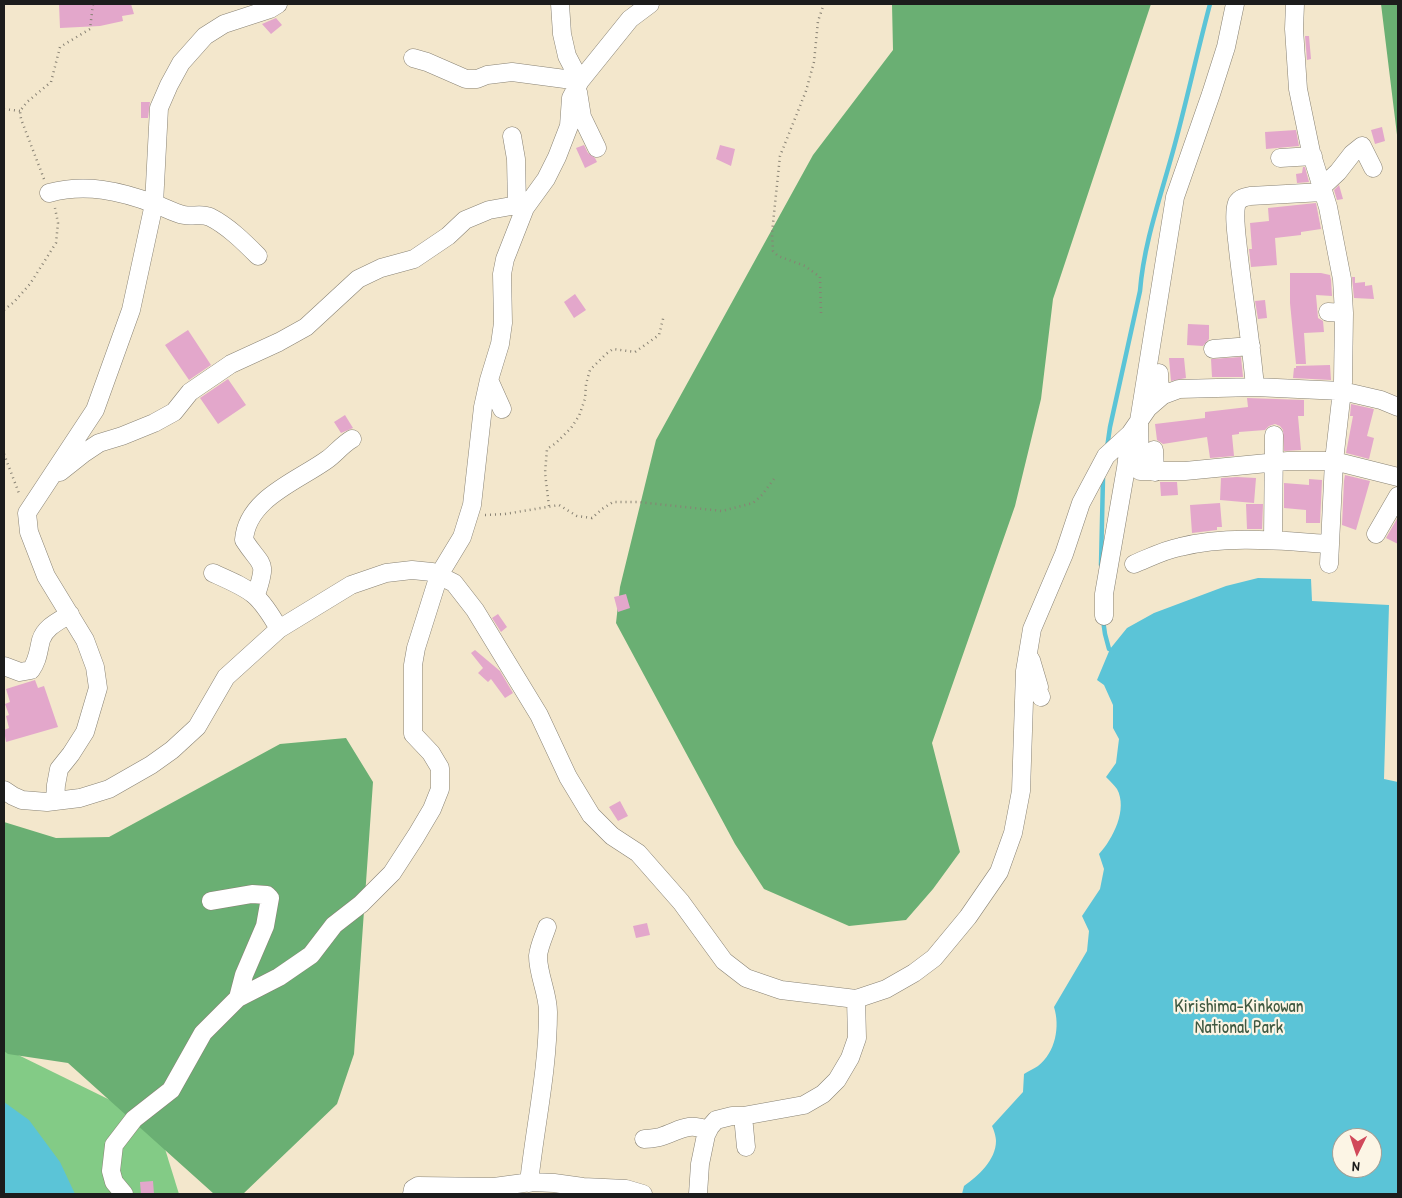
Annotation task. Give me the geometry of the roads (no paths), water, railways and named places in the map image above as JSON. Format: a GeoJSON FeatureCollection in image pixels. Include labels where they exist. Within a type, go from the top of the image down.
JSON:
{"type":"FeatureCollection","features":[{"type":"Feature","properties":{"kind":"street"},"geometry":{"type":"LineString","coordinates":[[55,800],[59,768],[71,754],[85,732],[98,688],[95,666],[85,640],[46,576],[29,532],[27,513],[95,410],[131,310],[154,204],[160,108],[169,86],[182,63],[205,36],[224,24],[270,9],[278,4]]}},
{"type":"Feature","properties":{"kind":"street"},"geometry":{"type":"LineString","coordinates":[[560,4],[562,34],[567,56],[578,83],[582,117],[597,148]]}},
{"type":"Feature","properties":{"kind":"street"},"geometry":{"type":"LineString","coordinates":[[45,484],[84,452],[99,443],[154,423],[174,412],[190,392],[231,364],[279,342],[306,326],[358,280],[381,268],[414,259],[448,236],[465,220],[489,210],[521,206],[546,179],[557,157],[569,126],[571,98],[578,83],[630,19],[650,4]]}},
{"type":"Feature","properties":{"kind":"street"},"geometry":{"type":"LineString","coordinates":[[1104,616],[1104,594],[1174,197],[1212,94],[1226,47],[1235,4]]}},
{"type":"Feature","properties":{"kind":"street"},"geometry":{"type":"LineString","coordinates":[[1294,4],[1298,89],[1313,156],[1328,207],[1342,280],[1336,312],[1342,391],[1334,461],[1330,564]]}},
{"type":"Feature","properties":{"kind":"street"},"geometry":{"type":"LineString","coordinates":[[413,58],[466,78],[477,79],[487,75],[512,72],[578,83]]}},
{"type":"Feature","properties":{"kind":"street"},"geometry":{"type":"LineString","coordinates":[[124,1194],[114,1182],[111,1170],[114,1145],[134,1119],[171,1090],[203,1033],[238,998],[279,977],[311,955],[334,925],[360,904],[392,873],[432,809],[440,788],[440,768],[431,753],[413,734],[413,665],[416,648],[439,575],[462,536],[472,505],[483,406],[500,344],[503,323],[502,274],[521,206],[512,136]]}},
{"type":"Feature","properties":{"kind":"street"},"geometry":{"type":"LineString","coordinates":[[1256,387],[1238,245],[1236,211],[1238,202],[1241,198],[1250,196],[1322,189],[1352,154],[1362,146],[1373,168]]}},
{"type":"Feature","properties":{"kind":"street"},"geometry":{"type":"LineString","coordinates":[[1280,158],[1313,156]]}},
{"type":"Feature","properties":{"kind":"street"},"geometry":{"type":"LineString","coordinates":[[49,193],[83,188],[104,189],[183,215],[198,214],[210,217],[234,234],[258,256]]}},
{"type":"Feature","properties":{"kind":"street"},"geometry":{"type":"LineString","coordinates":[[1213,349],[1251,346]]}},
{"type":"Feature","properties":{"kind":"street"},"geometry":{"type":"LineString","coordinates":[[1159,373],[1162,395]]}},
{"type":"Feature","properties":{"kind":"street"},"geometry":{"type":"LineString","coordinates":[[489,380],[502,408]]}},
{"type":"Feature","properties":{"kind":"street"},"geometry":{"type":"LineString","coordinates":[[4,790],[22,800],[47,802],[80,798],[109,789],[152,765],[197,727],[226,677],[279,629],[335,593],[360,582],[386,574],[412,570],[432,572],[454,583],[475,610],[539,715],[568,777],[591,815],[612,836],[638,853],[681,902],[724,962],[746,978],[781,990],[856,999],[886,989],[914,973],[934,958],[968,916],[999,872],[1013,833],[1021,791],[1025,671],[1032,629],[1064,554],[1081,503],[1106,456],[1134,428],[1148,408],[1162,395],[1179,389],[1207,387],[1342,391],[1380,400],[1398,407]]}},
{"type":"Feature","properties":{"kind":"street"},"geometry":{"type":"LineString","coordinates":[[1134,428],[1140,472],[1288,461],[1334,461],[1398,477]]}},
{"type":"Feature","properties":{"kind":"street"},"geometry":{"type":"LineString","coordinates":[[1273,540],[1274,435]]}},
{"type":"Feature","properties":{"kind":"street"},"geometry":{"type":"LineString","coordinates":[[256,595],[264,570],[260,560],[244,540],[244,530],[248,520],[276,492],[328,459],[352,439]]}},
{"type":"Feature","properties":{"kind":"street"},"geometry":{"type":"LineString","coordinates":[[1154,450],[1155,472]]}},
{"type":"Feature","properties":{"kind":"street"},"geometry":{"type":"LineString","coordinates":[[1376,534],[1398,496]]}},
{"type":"Feature","properties":{"kind":"street"},"geometry":{"type":"LineString","coordinates":[[1134,564],[1181,546],[1217,542],[1273,540],[1330,544]]}},
{"type":"Feature","properties":{"kind":"street"},"geometry":{"type":"LineString","coordinates":[[212,573],[244,587],[256,595],[279,629]]}},
{"type":"Feature","properties":{"kind":"street"},"geometry":{"type":"LineString","coordinates":[[4,666],[20,672],[30,670],[36,663],[41,640],[46,631],[70,614]]}},
{"type":"Feature","properties":{"kind":"street"},"geometry":{"type":"LineString","coordinates":[[1029,649],[1039,687],[1037,688],[1041,697]]}},
{"type":"Feature","properties":{"kind":"street"},"geometry":{"type":"LineString","coordinates":[[212,901],[252,894],[267,894],[270,898],[265,926],[244,975],[238,998]]}},
{"type":"Feature","properties":{"kind":"street"},"geometry":{"type":"LineString","coordinates":[[525,1187],[544,1089],[548,1010],[538,956],[547,927]]}},
{"type":"Feature","properties":{"kind":"street"},"geometry":{"type":"LineString","coordinates":[[698,1194],[700,1164],[708,1130],[716,1120],[804,1105],[823,1094],[837,1080],[850,1058],[857,1038],[856,999]]}},
{"type":"Feature","properties":{"kind":"street"},"geometry":{"type":"LineString","coordinates":[[743,1116],[746,1147]]}},
{"type":"Feature","properties":{"kind":"street"},"geometry":{"type":"LineString","coordinates":[[644,1139],[660,1137],[691,1126],[708,1130]]}},
{"type":"Feature","properties":{"kind":"street"},"geometry":{"type":"LineString","coordinates":[[412,1194],[413,1189],[418,1186],[525,1187],[554,1183],[583,1187],[626,1189],[643,1194]]}},
{"type":"Feature","properties":{"kind":"water","name":"Kirishima-Kinkowan National Park"},"geometry":{"type":"Polygon","coordinates":[[[1258,578],[1311,579],[1312,601],[1389,605],[1384,779],[1398,782],[1398,1194],[962,1194],[964,1186],[990,1161],[996,1141],[992,1126],[1023,1092],[1024,1074],[1038,1066],[1049,1054],[1055,1038],[1057,1022],[1054,1007],[1087,951],[1089,931],[1082,916],[1100,889],[1104,869],[1099,854],[1114,832],[1121,805],[1117,789],[1106,777],[1116,763],[1119,739],[1113,728],[1113,705],[1104,685],[1097,680],[1110,649],[1127,628],[1154,613],[1226,586],[1258,578]]]}},
{"type":"Feature","properties":{"kind":"water"},"geometry":{"type":"Polygon","coordinates":[[[4,1102],[29,1120],[60,1162],[75,1194],[4,1194],[4,1102]]]}},
{"type":"Feature","properties":{"kind":"waterway"},"geometry":{"type":"LineString","coordinates":[[1107,448],[1140,291],[1145,253],[1210,4]]}},
{"type":"Feature","properties":{"kind":"waterway"},"geometry":{"type":"LineString","coordinates":[[1101,565],[1103,478]]}},
{"type":"Feature","properties":{"kind":"waterway"},"geometry":{"type":"LineString","coordinates":[[1103,620],[1109,649]]}}]}
